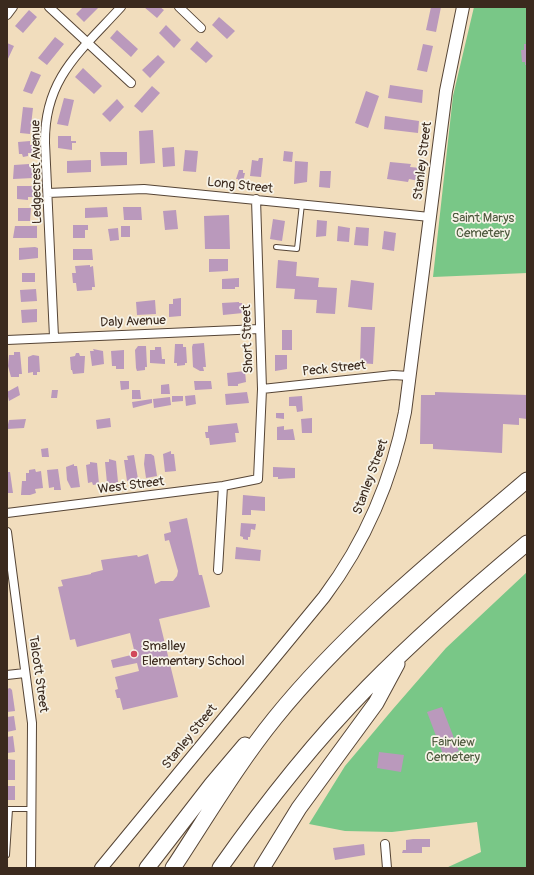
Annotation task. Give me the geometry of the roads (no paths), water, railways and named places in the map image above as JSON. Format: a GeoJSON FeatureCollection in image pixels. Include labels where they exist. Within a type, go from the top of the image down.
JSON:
{"type":"FeatureCollection","features":[{"type":"Feature","properties":{"kind":"highway"},"geometry":{"type":"LineString","coordinates":[[147,868],[228,765],[339,648],[393,595],[527,480]]}},
{"type":"Feature","properties":{"kind":"highway"},"geometry":{"type":"LineString","coordinates":[[220,868],[290,774],[347,709],[402,653],[459,601],[527,543]]}},
{"type":"Feature","properties":{"kind":"highway"},"geometry":{"type":"LineString","coordinates":[[262,868],[303,802],[376,703],[402,653]]}},
{"type":"Feature","properties":{"kind":"highway"},"geometry":{"type":"LineString","coordinates":[[173,868],[234,774],[278,714]]}},
{"type":"Feature","properties":{"kind":"main road","name":"Stanley Street"},"geometry":{"type":"LineString","coordinates":[[101,868],[314,609],[344,568],[371,519],[389,474],[401,431],[448,77],[463,7]]}},
{"type":"Feature","properties":{"kind":"street"},"geometry":{"type":"LineString","coordinates":[[7,15],[13,7]]}},
{"type":"Feature","properties":{"kind":"street"},"geometry":{"type":"LineString","coordinates":[[49,7],[131,83]]}},
{"type":"Feature","properties":{"kind":"street","name":"Ledgecrest Avenue"},"geometry":{"type":"LineString","coordinates":[[54,337],[45,134],[50,101],[64,70],[121,7]]}},
{"type":"Feature","properties":{"kind":"street"},"geometry":{"type":"LineString","coordinates":[[179,7],[201,28]]}},
{"type":"Feature","properties":{"kind":"street","name":"Long Street"},"geometry":{"type":"LineString","coordinates":[[48,193],[144,188],[430,217]]}},
{"type":"Feature","properties":{"kind":"street","name":"Short Street"},"geometry":{"type":"LineString","coordinates":[[256,199],[262,389],[258,479]]}},
{"type":"Feature","properties":{"kind":"street","name":"Daly Avenue"},"geometry":{"type":"LineString","coordinates":[[7,340],[260,329]]}},
{"type":"Feature","properties":{"kind":"street","name":"Peck Street"},"geometry":{"type":"LineString","coordinates":[[262,389],[393,375],[409,376]]}},
{"type":"Feature","properties":{"kind":"street","name":"West Street"},"geometry":{"type":"LineString","coordinates":[[7,513],[223,486],[258,479]]}},
{"type":"Feature","properties":{"kind":"street"},"geometry":{"type":"LineString","coordinates":[[218,570],[223,486]]}},
{"type":"Feature","properties":{"kind":"street","name":"Talcott Street"},"geometry":{"type":"LineString","coordinates":[[7,532],[32,723],[31,868]]}},
{"type":"Feature","properties":{"kind":"street"},"geometry":{"type":"LineString","coordinates":[[7,675],[25,673]]}},
{"type":"Feature","properties":{"kind":"street"},"geometry":{"type":"LineString","coordinates":[[385,844],[387,868]]}},
{"type":"Feature","properties":{"kind":"lane"},"geometry":{"type":"LineString","coordinates":[[276,247],[297,250],[302,204]]}},
{"type":"Feature","properties":{"kind":"lane"},"geometry":{"type":"LineString","coordinates":[[7,856],[8,809],[31,809]]}},
{"type":"Feature","properties":{"kind":"place","name":"Smalley Elementary School"},"geometry":{"type":"Point","coordinates":[134,654]}},
{"type":"Feature","properties":{"kind":"park label","name":"Saint Marys Cemetery"},"geometry":{"type":"Point","coordinates":[483,226]}},
{"type":"Feature","properties":{"kind":"park label","name":"Fairview Cemetery"},"geometry":{"type":"Point","coordinates":[453,750]}}]}
